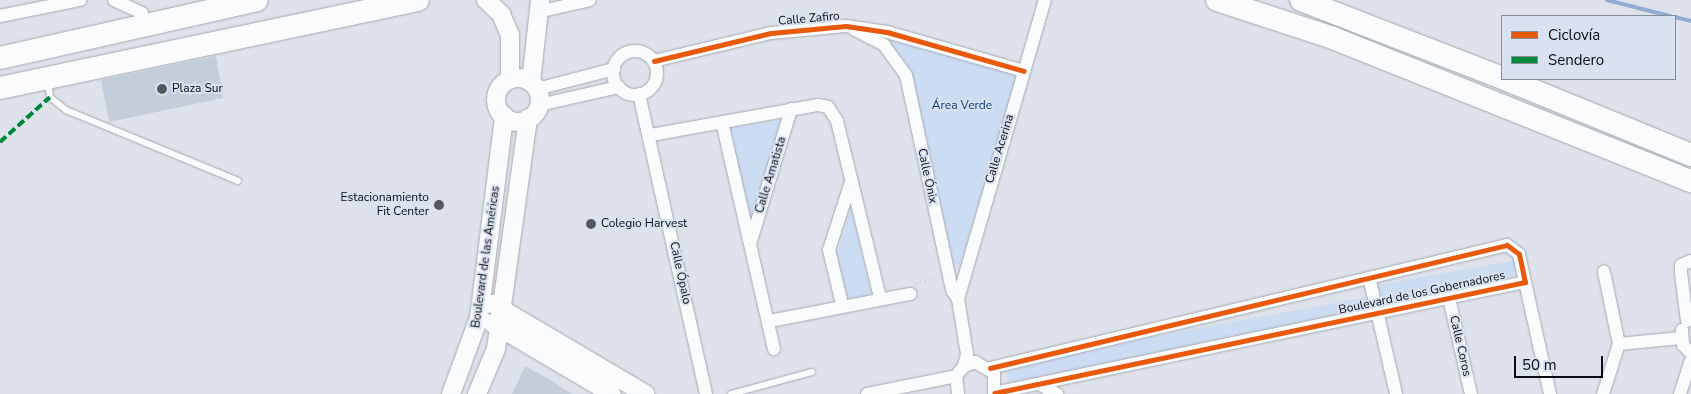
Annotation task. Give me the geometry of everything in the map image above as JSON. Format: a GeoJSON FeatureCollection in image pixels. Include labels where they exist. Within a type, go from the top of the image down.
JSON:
{"type":"FeatureCollection","features":[{"type":"Feature","properties":{"kind":"highway"},"geometry":{"type":"LineString","coordinates":[[92,37],[142,13],[192,0]]}},
{"type":"Feature","properties":{"kind":"highway"},"geometry":{"type":"LineString","coordinates":[[0,58],[258,0]]}},
{"type":"Feature","properties":{"kind":"highway"},"geometry":{"type":"LineString","coordinates":[[0,86],[373,0]]}},
{"type":"Feature","properties":{"kind":"highway"},"geometry":{"type":"LineString","coordinates":[[0,86],[48,81],[418,0]]}},
{"type":"Feature","properties":{"kind":"highway"},"geometry":{"type":"LineString","coordinates":[[1217,0],[1333,38],[1691,181]]}},
{"type":"Feature","properties":{"kind":"highway"},"geometry":{"type":"LineString","coordinates":[[1300,0],[1501,77]]}},
{"type":"Feature","properties":{"kind":"highway"},"geometry":{"type":"LineString","coordinates":[[1509,80],[1691,155]]}},
{"type":"Feature","properties":{"kind":"main road"},"geometry":{"type":"LineString","coordinates":[[486,0],[501,14],[510,34],[510,80],[496,96],[504,116],[516,121],[534,99],[510,80]]}},
{"type":"Feature","properties":{"kind":"main road","name":"Boulevard de las Américas"},"geometry":{"type":"LineString","coordinates":[[476,394],[496,349],[503,308],[534,99],[539,6]]}},
{"type":"Feature","properties":{"kind":"main road","name":"Boulevard de las Américas"},"geometry":{"type":"LineString","coordinates":[[452,394],[479,318],[504,116]]}},
{"type":"Feature","properties":{"kind":"main road"},"geometry":{"type":"LineString","coordinates":[[482,300],[503,308],[645,394]]}},
{"type":"Feature","properties":{"kind":"main road"},"geometry":{"type":"LineString","coordinates":[[479,318],[500,326],[612,394]]}},
{"type":"Feature","properties":{"kind":"street"},"geometry":{"type":"LineString","coordinates":[[0,16],[80,0]]}},
{"type":"Feature","properties":{"kind":"street"},"geometry":{"type":"LineString","coordinates":[[114,0],[142,13]]}},
{"type":"Feature","properties":{"kind":"street"},"geometry":{"type":"LineString","coordinates":[[539,6],[590,0]]}},
{"type":"Feature","properties":{"kind":"street","name":"Calle Acerina"},"geometry":{"type":"LineString","coordinates":[[958,299],[1045,0]]}},
{"type":"Feature","properties":{"kind":"street","name":"Calle Zafiro"},"geometry":{"type":"LineString","coordinates":[[654,61],[771,33],[846,26],[887,32],[1024,71]]}},
{"type":"Feature","properties":{"kind":"street","name":"Calle Ónix"},"geometry":{"type":"LineString","coordinates":[[846,26],[884,45],[906,75],[948,271],[958,299],[962,365],[958,394]]}},
{"type":"Feature","properties":{"kind":"street"},"geometry":{"type":"LineString","coordinates":[[635,51],[654,61],[655,81],[639,94],[619,87],[534,99],[614,68],[621,56],[635,51]]}},
{"type":"Feature","properties":{"kind":"street"},"geometry":{"type":"LineString","coordinates":[[614,68],[619,87]]}},
{"type":"Feature","properties":{"kind":"street","name":"Calle Ópalo"},"geometry":{"type":"LineString","coordinates":[[639,94],[651,135],[706,394]]}},
{"type":"Feature","properties":{"kind":"street"},"geometry":{"type":"LineString","coordinates":[[651,135],[792,109],[828,107],[838,121],[880,297]]}},
{"type":"Feature","properties":{"kind":"street","name":"Calle Amatista"},"geometry":{"type":"LineString","coordinates":[[751,241],[792,109]]}},
{"type":"Feature","properties":{"kind":"street","name":"Calle Amatista"},"geometry":{"type":"LineString","coordinates":[[722,122],[770,321],[774,349]]}},
{"type":"Feature","properties":{"kind":"street"},"geometry":{"type":"LineString","coordinates":[[842,304],[829,250],[851,180]]}},
{"type":"Feature","properties":{"kind":"street","name":"Boulevard de los Gobernadores"},"geometry":{"type":"LineString","coordinates":[[962,365],[985,365],[1370,281],[1507,245],[1519,254],[1525,282],[994,394]]}},
{"type":"Feature","properties":{"kind":"street"},"geometry":{"type":"LineString","coordinates":[[1681,338],[1689,320],[1681,265],[1691,261]]}},
{"type":"Feature","properties":{"kind":"street"},"geometry":{"type":"LineString","coordinates":[[948,271],[965,270]]}},
{"type":"Feature","properties":{"kind":"street"},"geometry":{"type":"LineString","coordinates":[[1603,394],[1618,344],[1604,272]]}},
{"type":"Feature","properties":{"kind":"street"},"geometry":{"type":"LineString","coordinates":[[1370,281],[1396,394]]}},
{"type":"Feature","properties":{"kind":"street"},"geometry":{"type":"LineString","coordinates":[[1525,282],[1550,394]]}},
{"type":"Feature","properties":{"kind":"street"},"geometry":{"type":"LineString","coordinates":[[770,321],[842,304],[910,294]]}},
{"type":"Feature","properties":{"kind":"street","name":"Calle Coros"},"geometry":{"type":"LineString","coordinates":[[1449,298],[1471,394]]}},
{"type":"Feature","properties":{"kind":"street"},"geometry":{"type":"LineString","coordinates":[[1618,344],[1681,338]]}},
{"type":"Feature","properties":{"kind":"street"},"geometry":{"type":"LineString","coordinates":[[1681,338],[1691,353]]}},
{"type":"Feature","properties":{"kind":"street"},"geometry":{"type":"LineString","coordinates":[[1680,394],[1691,361]]}},
{"type":"Feature","properties":{"kind":"street"},"geometry":{"type":"LineString","coordinates":[[867,394],[962,365]]}},
{"type":"Feature","properties":{"kind":"street"},"geometry":{"type":"LineString","coordinates":[[985,365],[996,380],[994,394]]}},
{"type":"Feature","properties":{"kind":"street"},"geometry":{"type":"LineString","coordinates":[[1039,384],[1056,394]]}},
{"type":"Feature","properties":{"kind":"lane"},"geometry":{"type":"LineString","coordinates":[[48,81],[50,96],[66,110],[238,181]]}},
{"type":"Feature","properties":{"kind":"lane"},"geometry":{"type":"LineString","coordinates":[[731,394],[812,372]]}},
{"type":"Feature","properties":{"kind":"path"},"geometry":{"type":"LineString","coordinates":[[910,294],[916,282],[948,271]]}},
{"type":"Feature","properties":{"kind":"green space","name":"Área Verde"},"geometry":{"type":"Polygon","coordinates":[[[873,34],[1022,72],[960,264],[952,264],[909,89],[873,34]]]}},
{"type":"Feature","properties":{"kind":"green space"},"geometry":{"type":"Polygon","coordinates":[[[782,120],[750,226],[731,128],[782,120]]]}},
{"type":"Feature","properties":{"kind":"green space"},"geometry":{"type":"Polygon","coordinates":[[[852,206],[871,296],[848,299],[837,254],[852,206]]]}},
{"type":"Feature","properties":{"kind":"green space"},"geometry":{"type":"Polygon","coordinates":[[[1522,259],[1524,274],[1377,303],[1373,286],[1522,259]]]}},
{"type":"Feature","properties":{"kind":"green space"},"geometry":{"type":"Polygon","coordinates":[[[1372,296],[1375,313],[1009,383],[1005,364],[1372,296]]]}},
{"type":"Feature","properties":{"kind":"building","name":"Plaza Sur"},"geometry":{"type":"Polygon","coordinates":[[[216,56],[223,98],[109,122],[101,80],[216,56]]]}},
{"type":"Feature","properties":{"kind":"building"},"geometry":{"type":"Polygon","coordinates":[[[525,366],[547,378],[572,394],[512,394],[525,366]]]}},
{"type":"Feature","properties":{"kind":"waterway"},"geometry":{"type":"LineString","coordinates":[[1607,0],[1666,15]]}},
{"type":"Feature","properties":{"kind":"waterway"},"geometry":{"type":"LineString","coordinates":[[1676,17],[1691,21]]}},
{"type":"Feature","properties":{"kind":"marked path"},"geometry":{"type":"LineString","coordinates":[[0,142],[50,97]]}},
{"type":"Feature","properties":{"kind":"cycle path"},"geometry":{"type":"LineString","coordinates":[[654,61],[771,33],[846,26],[887,32],[1024,71]]}},
{"type":"Feature","properties":{"kind":"cycle path"},"geometry":{"type":"LineString","coordinates":[[990,368],[1507,245],[1519,254],[1525,282],[994,393]]}},
{"type":"Feature","properties":{"kind":"place","name":"Plaza Sur"},"geometry":{"type":"Point","coordinates":[162,89]}},
{"type":"Feature","properties":{"kind":"place","name":"Estacionamiento Fit Center"},"geometry":{"type":"Point","coordinates":[439,205]}},
{"type":"Feature","properties":{"kind":"place","name":"Colegio Harvest"},"geometry":{"type":"Point","coordinates":[591,224]}}]}
